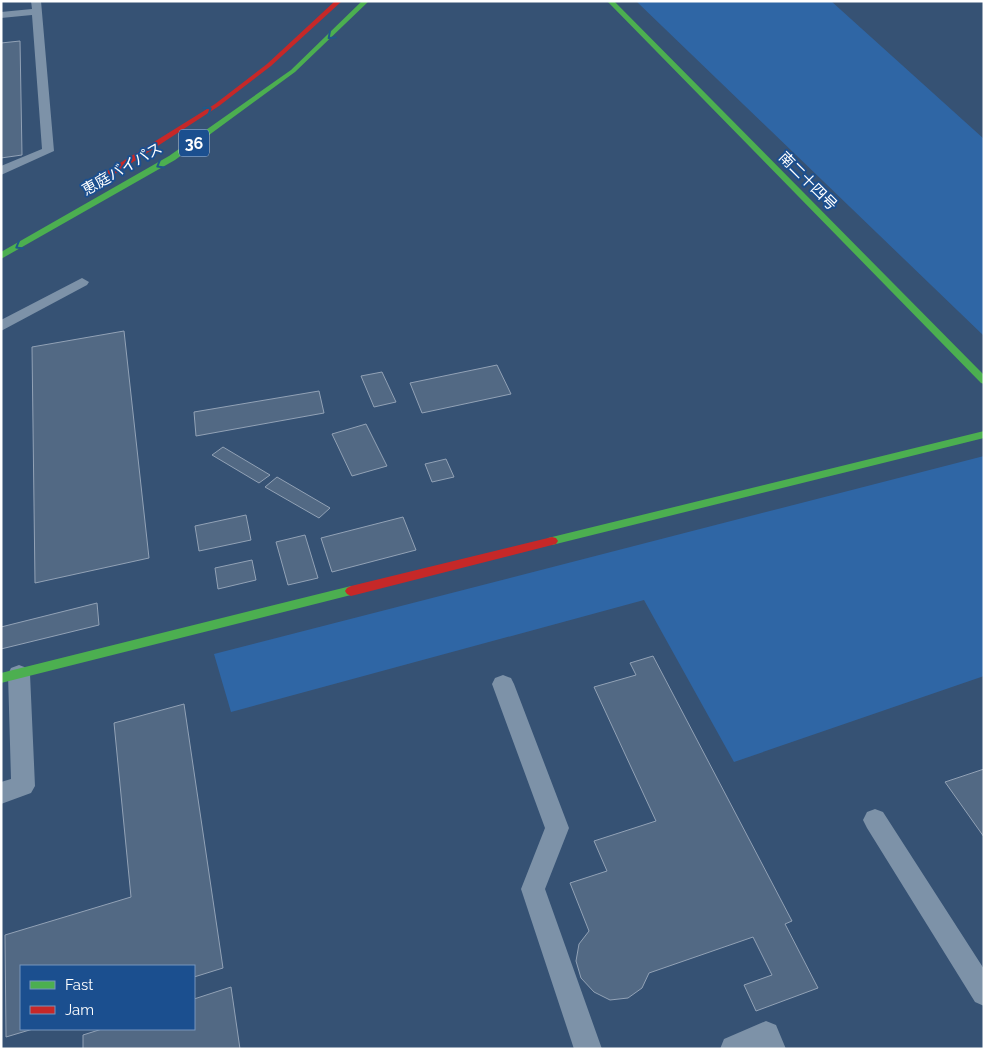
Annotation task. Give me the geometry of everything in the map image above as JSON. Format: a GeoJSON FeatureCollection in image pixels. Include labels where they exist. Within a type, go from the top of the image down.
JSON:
{"type":"FeatureCollection","features":[{"type":"Feature","properties":{"kind":"main road","name":"恵庭バイパス"},"geometry":{"type":"LineString","coordinates":[[96,182],[224,99],[269,65],[339,1]]}},
{"type":"Feature","properties":{"kind":"main road","name":"恵庭バイパス"},"geometry":{"type":"LineString","coordinates":[[1,256],[172,158],[293,71],[337,31],[366,1]]}},
{"type":"Feature","properties":{"kind":"main road","name":"南二十四号"},"geometry":{"type":"LineString","coordinates":[[610,1],[984,381]]}},
{"type":"Feature","properties":{"kind":"main road"},"geometry":{"type":"LineString","coordinates":[[10,676],[984,434]]}},
{"type":"Feature","properties":{"kind":"lane"},"geometry":{"type":"LineString","coordinates":[[1,15],[37,6],[48,151],[1,172]]}},
{"type":"Feature","properties":{"kind":"lane"},"geometry":{"type":"LineString","coordinates":[[1,326],[82,282]]}},
{"type":"Feature","properties":{"kind":"lane"},"geometry":{"type":"LineString","coordinates":[[1,793],[23,786],[10,676]]}},
{"type":"Feature","properties":{"kind":"lane"},"geometry":{"type":"LineString","coordinates":[[503,684],[557,828],[533,888],[588,1049]]}},
{"type":"Feature","properties":{"kind":"lane"},"geometry":{"type":"LineString","coordinates":[[875,820],[984,993]]}},
{"type":"Feature","properties":{"kind":"lane"},"geometry":{"type":"LineString","coordinates":[[734,1049],[766,1035],[772,1049]]}},
{"type":"Feature","properties":{"kind":"shaded area"},"geometry":{"type":"Polygon","coordinates":[[[636,1],[831,1],[984,139],[984,336],[636,1]]]}},
{"type":"Feature","properties":{"kind":"shaded area"},"geometry":{"type":"Polygon","coordinates":[[[984,456],[984,676],[734,762],[644,600],[231,712],[214,654],[984,456]]]}},
{"type":"Feature","properties":{"kind":"building"},"geometry":{"type":"Polygon","coordinates":[[[20,41],[22,155],[1,158],[1,43],[20,41]]]}},
{"type":"Feature","properties":{"kind":"building"},"geometry":{"type":"Polygon","coordinates":[[[124,331],[149,558],[35,583],[32,347],[124,331]]]}},
{"type":"Feature","properties":{"kind":"building"},"geometry":{"type":"Polygon","coordinates":[[[497,365],[511,394],[422,413],[410,383],[497,365]]]}},
{"type":"Feature","properties":{"kind":"building"},"geometry":{"type":"Polygon","coordinates":[[[382,372],[396,402],[374,407],[361,376],[382,372]]]}},
{"type":"Feature","properties":{"kind":"building"},"geometry":{"type":"Polygon","coordinates":[[[319,391],[324,413],[196,436],[194,412],[319,391]]]}},
{"type":"Feature","properties":{"kind":"building"},"geometry":{"type":"Polygon","coordinates":[[[366,424],[387,466],[352,476],[332,434],[366,424]]]}},
{"type":"Feature","properties":{"kind":"building"},"geometry":{"type":"Polygon","coordinates":[[[223,447],[270,475],[259,483],[212,455],[223,447]]]}},
{"type":"Feature","properties":{"kind":"building"},"geometry":{"type":"Polygon","coordinates":[[[446,459],[454,477],[432,482],[425,464],[446,459]]]}},
{"type":"Feature","properties":{"kind":"building"},"geometry":{"type":"Polygon","coordinates":[[[277,477],[330,508],[319,518],[265,487],[277,477]]]}},
{"type":"Feature","properties":{"kind":"building"},"geometry":{"type":"Polygon","coordinates":[[[246,515],[251,540],[199,551],[195,526],[246,515]]]}},
{"type":"Feature","properties":{"kind":"building"},"geometry":{"type":"Polygon","coordinates":[[[403,517],[416,550],[332,572],[321,538],[403,517]]]}},
{"type":"Feature","properties":{"kind":"building"},"geometry":{"type":"Polygon","coordinates":[[[305,535],[318,578],[288,585],[276,542],[305,535]]]}},
{"type":"Feature","properties":{"kind":"building"},"geometry":{"type":"Polygon","coordinates":[[[252,560],[256,580],[218,589],[215,568],[252,560]]]}},
{"type":"Feature","properties":{"kind":"building"},"geometry":{"type":"Polygon","coordinates":[[[97,603],[99,625],[1,649],[1,627],[97,603]]]}},
{"type":"Feature","properties":{"kind":"building"},"geometry":{"type":"Polygon","coordinates":[[[653,656],[792,921],[785,924],[818,988],[756,1011],[744,985],[772,975],[753,937],[649,973],[642,988],[628,998],[610,1000],[594,992],[581,978],[576,961],[579,944],[589,931],[570,883],[607,871],[594,841],[656,821],[594,687],[636,675],[630,663],[653,656]]]}},
{"type":"Feature","properties":{"kind":"building"},"geometry":{"type":"Polygon","coordinates":[[[184,704],[223,968],[195,977],[195,965],[20,965],[20,1030],[30,1030],[6,1037],[5,935],[131,897],[114,723],[184,704]]]}},
{"type":"Feature","properties":{"kind":"building"},"geometry":{"type":"Polygon","coordinates":[[[984,769],[984,837],[945,782],[984,769]]]}},
{"type":"Feature","properties":{"kind":"building"},"geometry":{"type":"Polygon","coordinates":[[[231,987],[240,1049],[83,1049],[83,1035],[99,1030],[195,1030],[195,999],[231,987]]]}},
{"type":"Feature","properties":{"kind":"traffic: fast"},"geometry":{"type":"LineString","coordinates":[[1,256],[172,158],[293,71],[366,1]]}},
{"type":"Feature","properties":{"kind":"traffic: fast"},"geometry":{"type":"LineString","coordinates":[[610,1],[984,381]]}},
{"type":"Feature","properties":{"kind":"traffic: fast"},"geometry":{"type":"LineString","coordinates":[[552,541],[984,434]]}},
{"type":"Feature","properties":{"kind":"traffic: fast"},"geometry":{"type":"LineString","coordinates":[[1,678],[351,591]]}},
{"type":"Feature","properties":{"kind":"traffic: jam"},"geometry":{"type":"LineString","coordinates":[[107,175],[217,105],[269,65],[339,1]]}},
{"type":"Feature","properties":{"kind":"traffic: jam"},"geometry":{"type":"LineString","coordinates":[[351,591],[552,541]]}}]}
